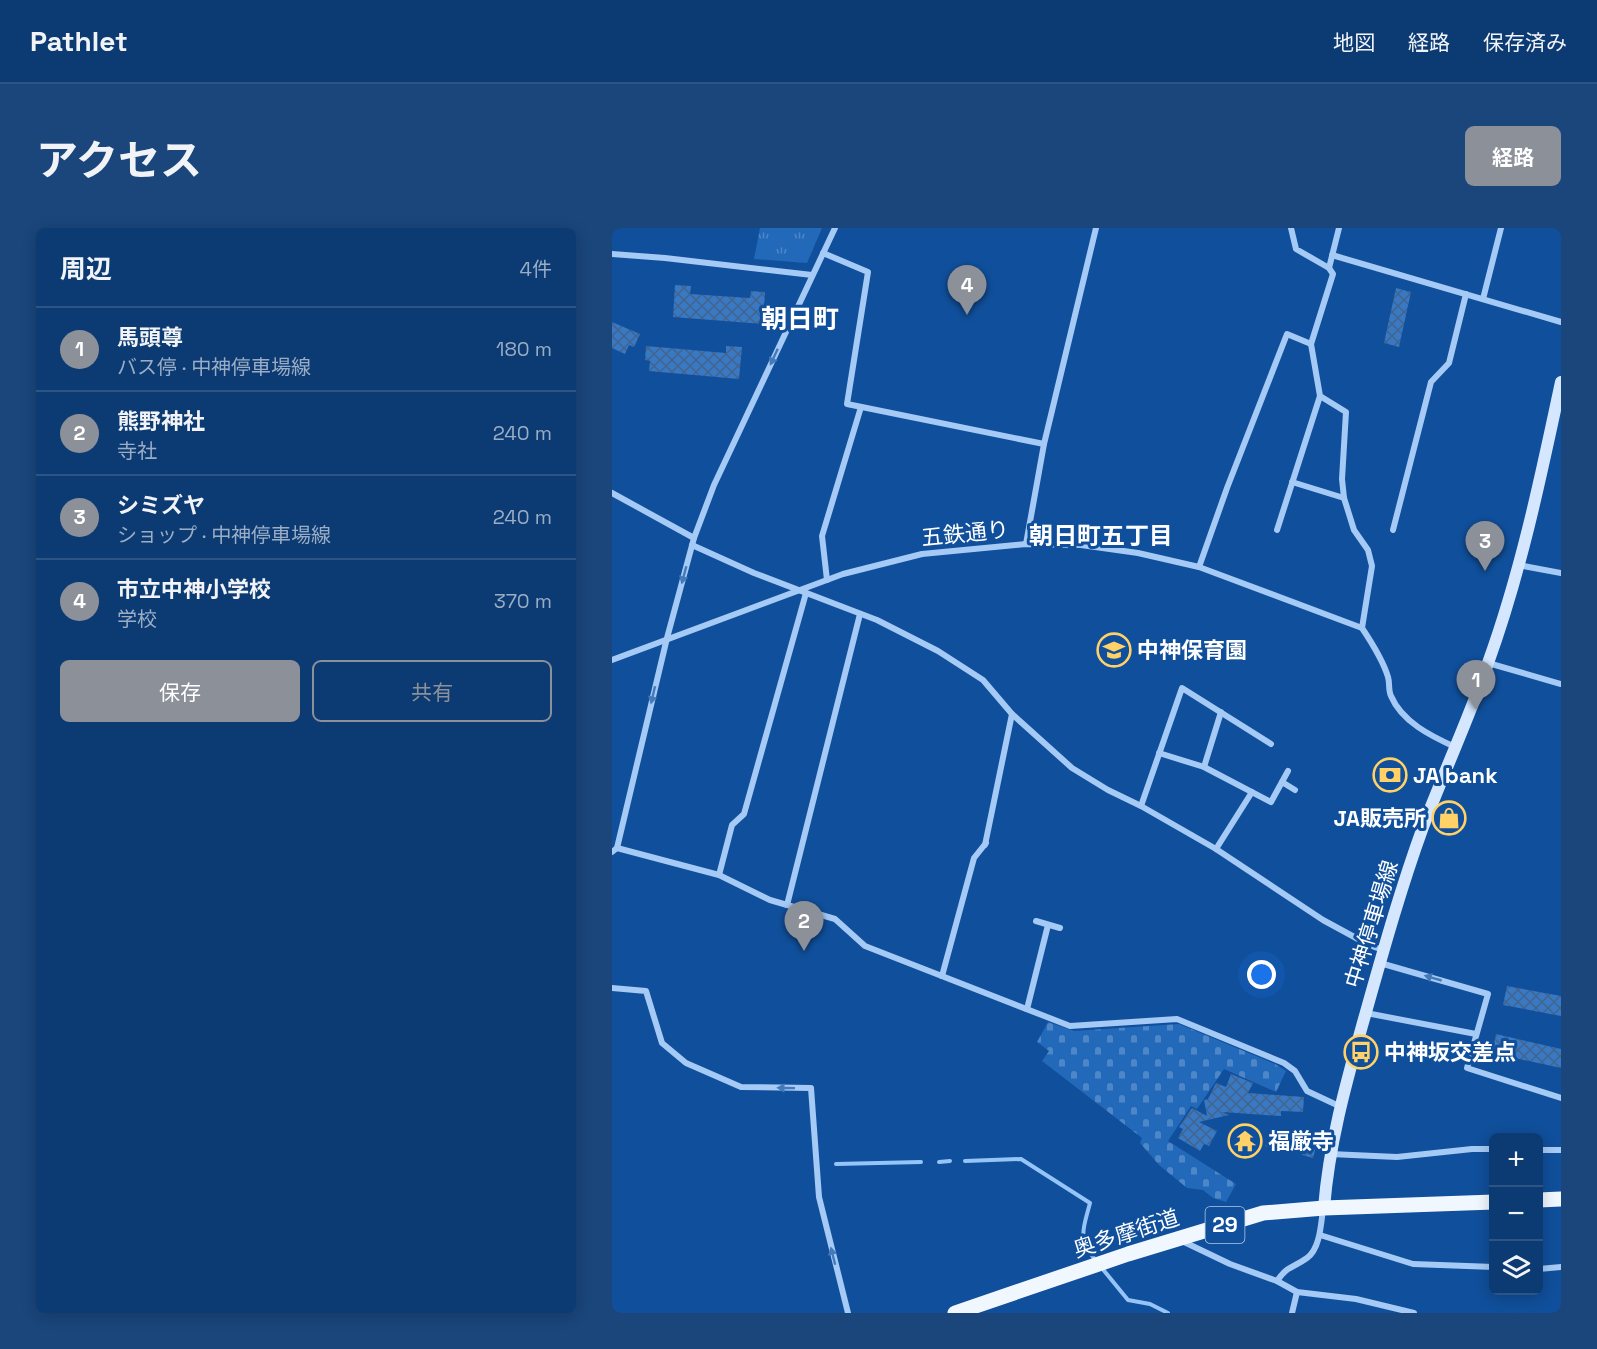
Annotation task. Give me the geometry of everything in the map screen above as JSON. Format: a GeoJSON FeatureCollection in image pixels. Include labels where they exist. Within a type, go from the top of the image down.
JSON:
{"type":"FeatureCollection","features":[{"type":"Feature","properties":{"kind":"main road","name":"中神停車場線"},"geometry":{"type":"LineString","coordinates":[[1324,1208],[1330,1154],[1339,1106],[1379,963],[1424,826],[1488,663],[1533,509],[1560,391]]}},
{"type":"Feature","properties":{"kind":"main road"},"geometry":{"type":"LineString","coordinates":[[1543,1200],[1561,1199]]}},
{"type":"Feature","properties":{"kind":"main road","name":"奥多摩街道"},"geometry":{"type":"LineString","coordinates":[[955,1313],[1128,1254],[1263,1213],[1324,1208],[1489,1202]]}},
{"type":"Feature","properties":{"kind":"street"},"geometry":{"type":"LineString","coordinates":[[835,228],[714,485],[693,541],[614,850],[719,875],[770,900],[835,919],[864,946],[1070,1026],[1177,1019],[1284,1063],[1295,1071],[1307,1091],[1339,1106]]}},
{"type":"Feature","properties":{"kind":"street"},"geometry":{"type":"LineString","coordinates":[[1026,544],[1044,444],[1096,228]]}},
{"type":"Feature","properties":{"kind":"street"},"geometry":{"type":"LineString","coordinates":[[1277,530],[1320,396],[1311,344],[1333,274],[1329,268],[1296,249],[1291,228]]}},
{"type":"Feature","properties":{"kind":"street"},"geometry":{"type":"LineString","coordinates":[[1329,268],[1339,228]]}},
{"type":"Feature","properties":{"kind":"street"},"geometry":{"type":"LineString","coordinates":[[1483,299],[1501,228]]}},
{"type":"Feature","properties":{"kind":"street"},"geometry":{"type":"LineString","coordinates":[[823,253],[868,272],[846,404],[1044,444]]}},
{"type":"Feature","properties":{"kind":"street"},"geometry":{"type":"LineString","coordinates":[[612,255],[665,258],[812,275]]}},
{"type":"Feature","properties":{"kind":"street"},"geometry":{"type":"LineString","coordinates":[[1332,255],[1561,322]]}},
{"type":"Feature","properties":{"kind":"street"},"geometry":{"type":"LineString","coordinates":[[1393,530],[1431,382],[1449,363],[1466,294]]}},
{"type":"Feature","properties":{"kind":"street"},"geometry":{"type":"LineString","coordinates":[[1199,567],[1287,333],[1311,344]]}},
{"type":"Feature","properties":{"kind":"street"},"geometry":{"type":"LineString","coordinates":[[1320,396],[1346,412],[1342,478],[1344,498],[1354,530],[1368,550],[1372,566],[1362,628],[1389,679],[1390,694],[1404,716],[1429,735],[1455,747]]}},
{"type":"Feature","properties":{"kind":"street"},"geometry":{"type":"LineString","coordinates":[[827,580],[822,536],[861,406]]}},
{"type":"Feature","properties":{"kind":"street"},"geometry":{"type":"LineString","coordinates":[[1292,482],[1344,498]]}},
{"type":"Feature","properties":{"kind":"street"},"geometry":{"type":"LineString","coordinates":[[612,493],[693,541],[754,573],[877,620],[938,651],[983,680],[1012,714],[1072,768],[1216,849],[1323,920],[1383,950]]}},
{"type":"Feature","properties":{"kind":"street","name":"五鉄通り"},"geometry":{"type":"LineString","coordinates":[[612,660],[667,638],[803,591],[827,580],[922,554],[1026,544],[1081,545],[1138,553],[1199,567],[1362,628]]}},
{"type":"Feature","properties":{"kind":"street"},"geometry":{"type":"LineString","coordinates":[[1518,565],[1561,573]]}},
{"type":"Feature","properties":{"kind":"street"},"geometry":{"type":"LineString","coordinates":[[719,875],[732,825],[744,814],[803,591]]}},
{"type":"Feature","properties":{"kind":"street"},"geometry":{"type":"LineString","coordinates":[[787,905],[860,614]]}},
{"type":"Feature","properties":{"kind":"street"},"geometry":{"type":"LineString","coordinates":[[1488,663],[1561,684]]}},
{"type":"Feature","properties":{"kind":"street"},"geometry":{"type":"LineString","coordinates":[[1142,806],[1182,688],[1271,744]]}},
{"type":"Feature","properties":{"kind":"street"},"geometry":{"type":"LineString","coordinates":[[1204,767],[1221,712]]}},
{"type":"Feature","properties":{"kind":"street"},"geometry":{"type":"LineString","coordinates":[[984,851],[1012,714]]}},
{"type":"Feature","properties":{"kind":"street"},"geometry":{"type":"LineString","coordinates":[[1160,753],[1204,767],[1271,802],[1288,771]]}},
{"type":"Feature","properties":{"kind":"street"},"geometry":{"type":"LineString","coordinates":[[1282,782],[1295,790]]}},
{"type":"Feature","properties":{"kind":"street"},"geometry":{"type":"LineString","coordinates":[[1216,849],[1252,792]]}},
{"type":"Feature","properties":{"kind":"street"},"geometry":{"type":"LineString","coordinates":[[942,976],[974,858],[986,843]]}},
{"type":"Feature","properties":{"kind":"street"},"geometry":{"type":"LineString","coordinates":[[1036,921],[1060,928]]}},
{"type":"Feature","properties":{"kind":"street"},"geometry":{"type":"LineString","coordinates":[[1027,1009],[1048,925]]}},
{"type":"Feature","properties":{"kind":"street"},"geometry":{"type":"LineString","coordinates":[[1379,963],[1488,994],[1467,1068],[1561,1098]]}},
{"type":"Feature","properties":{"kind":"street"},"geometry":{"type":"LineString","coordinates":[[612,988],[646,991],[662,1043],[686,1063],[741,1087],[811,1088],[819,1197],[848,1313]]}},
{"type":"Feature","properties":{"kind":"street"},"geometry":{"type":"LineString","coordinates":[[1366,1012],[1476,1034]]}},
{"type":"Feature","properties":{"kind":"street"},"geometry":{"type":"LineString","coordinates":[[1330,1154],[1397,1156],[1489,1149]]}},
{"type":"Feature","properties":{"kind":"street"},"geometry":{"type":"LineString","coordinates":[[1543,1150],[1561,1150]]}},
{"type":"Feature","properties":{"kind":"street"},"geometry":{"type":"LineString","coordinates":[[1277,1281],[1284,1270],[1309,1257],[1320,1235],[1324,1208]]}},
{"type":"Feature","properties":{"kind":"street"},"geometry":{"type":"LineString","coordinates":[[1320,1235],[1413,1264],[1489,1267]]}},
{"type":"Feature","properties":{"kind":"street"},"geometry":{"type":"LineString","coordinates":[[1178,1240],[1298,1292],[1356,1299],[1414,1313]]}},
{"type":"Feature","properties":{"kind":"street"},"geometry":{"type":"LineString","coordinates":[[1543,1269],[1561,1267]]}},
{"type":"Feature","properties":{"kind":"street"},"geometry":{"type":"LineString","coordinates":[[1292,1313],[1298,1292]]}},
{"type":"Feature","properties":{"kind":"green space"},"geometry":{"type":"Polygon","coordinates":[[[760,228],[822,228],[807,263],[754,259],[760,228]]]}},
{"type":"Feature","properties":{"kind":"green space"},"geometry":{"type":"Polygon","coordinates":[[[1048,1022],[1074,1031],[1179,1024],[1275,1064],[1286,1071],[1276,1092],[1224,1069],[1197,1109],[1191,1106],[1168,1141],[1236,1184],[1226,1202],[1213,1198],[1203,1190],[1187,1188],[1159,1165],[1140,1143],[1142,1138],[1042,1061],[1049,1051],[1037,1042],[1048,1022]]]}},
{"type":"Feature","properties":{"kind":"building"},"geometry":{"type":"Polygon","coordinates":[[[675,285],[691,286],[690,294],[750,298],[751,291],[765,292],[763,324],[673,317],[675,285]]]}},
{"type":"Feature","properties":{"kind":"building"},"geometry":{"type":"Polygon","coordinates":[[[1396,288],[1411,292],[1399,347],[1384,343],[1396,288]]]}},
{"type":"Feature","properties":{"kind":"building"},"geometry":{"type":"Polygon","coordinates":[[[612,322],[640,334],[634,347],[629,345],[625,354],[612,348],[612,322]]]}},
{"type":"Feature","properties":{"kind":"building"},"geometry":{"type":"Polygon","coordinates":[[[646,346],[726,353],[726,346],[742,347],[739,379],[649,371],[650,361],[645,360],[646,346]]]}},
{"type":"Feature","properties":{"kind":"building"},"geometry":{"type":"Polygon","coordinates":[[[1507,986],[1561,996],[1561,1016],[1503,1005],[1507,986]]]}},
{"type":"Feature","properties":{"kind":"building"},"geometry":{"type":"Polygon","coordinates":[[[1496,1034],[1561,1049],[1561,1068],[1492,1053],[1496,1034]]]}},
{"type":"Feature","properties":{"kind":"building"},"geometry":{"type":"Polygon","coordinates":[[[1231,1074],[1253,1083],[1248,1093],[1304,1097],[1303,1112],[1281,1111],[1281,1116],[1222,1112],[1229,1115],[1199,1122],[1217,1131],[1209,1146],[1204,1144],[1200,1151],[1178,1138],[1183,1129],[1179,1127],[1192,1108],[1207,1116],[1204,1100],[1208,1099],[1216,1083],[1226,1087],[1231,1074]]]}},
{"type":"Feature","properties":{"kind":"building"},"geometry":{"type":"Polygon","coordinates":[[[1271,1136],[1283,1142],[1277,1152],[1265,1146],[1271,1136]]]}},
{"type":"Feature","properties":{"kind":"building"},"geometry":{"type":"Polygon","coordinates":[[[1305,1144],[1316,1147],[1313,1158],[1302,1155],[1305,1144]]]}},
{"type":"Feature","properties":{"kind":"waterway"},"geometry":{"type":"LineString","coordinates":[[965,1161],[1021,1159],[1090,1203],[1083,1233],[1086,1246],[1096,1261]]}},
{"type":"Feature","properties":{"kind":"waterway"},"geometry":{"type":"LineString","coordinates":[[939,1162],[950,1161]]}},
{"type":"Feature","properties":{"kind":"waterway"},"geometry":{"type":"LineString","coordinates":[[836,1164],[921,1162]]}},
{"type":"Feature","properties":{"kind":"waterway"},"geometry":{"type":"LineString","coordinates":[[1101,1267],[1128,1300],[1150,1304],[1168,1313]]}},
{"type":"Feature","properties":{"kind":"place","name":"市立中神小学校"},"geometry":{"type":"Point","coordinates":[967,315]}},
{"type":"Feature","properties":{"kind":"place","name":"シミズヤ"},"geometry":{"type":"Point","coordinates":[1485,571]}},
{"type":"Feature","properties":{"kind":"place","name":"中神保育園"},"geometry":{"type":"Point","coordinates":[1114,650]}},
{"type":"Feature","properties":{"kind":"place","name":"馬頭尊"},"geometry":{"type":"Point","coordinates":[1476,710]}},
{"type":"Feature","properties":{"kind":"place","name":"JA bank"},"geometry":{"type":"Point","coordinates":[1390,775]}},
{"type":"Feature","properties":{"kind":"place","name":"JA販売所"},"geometry":{"type":"Point","coordinates":[1449,818]}},
{"type":"Feature","properties":{"kind":"place","name":"熊野神社"},"geometry":{"type":"Point","coordinates":[804,951]}},
{"type":"Feature","properties":{"kind":"place","name":"中神坂交差点"},"geometry":{"type":"Point","coordinates":[1361,1052]}},
{"type":"Feature","properties":{"kind":"place","name":"福厳寺"},"geometry":{"type":"Point","coordinates":[1245,1141]}},
{"type":"Feature","properties":{"kind":"district","name":"朝日町"},"geometry":{"type":"Point","coordinates":[800,319]}},
{"type":"Feature","properties":{"kind":"district","name":"朝日町五丁目"},"geometry":{"type":"Point","coordinates":[1101,536]}}]}
